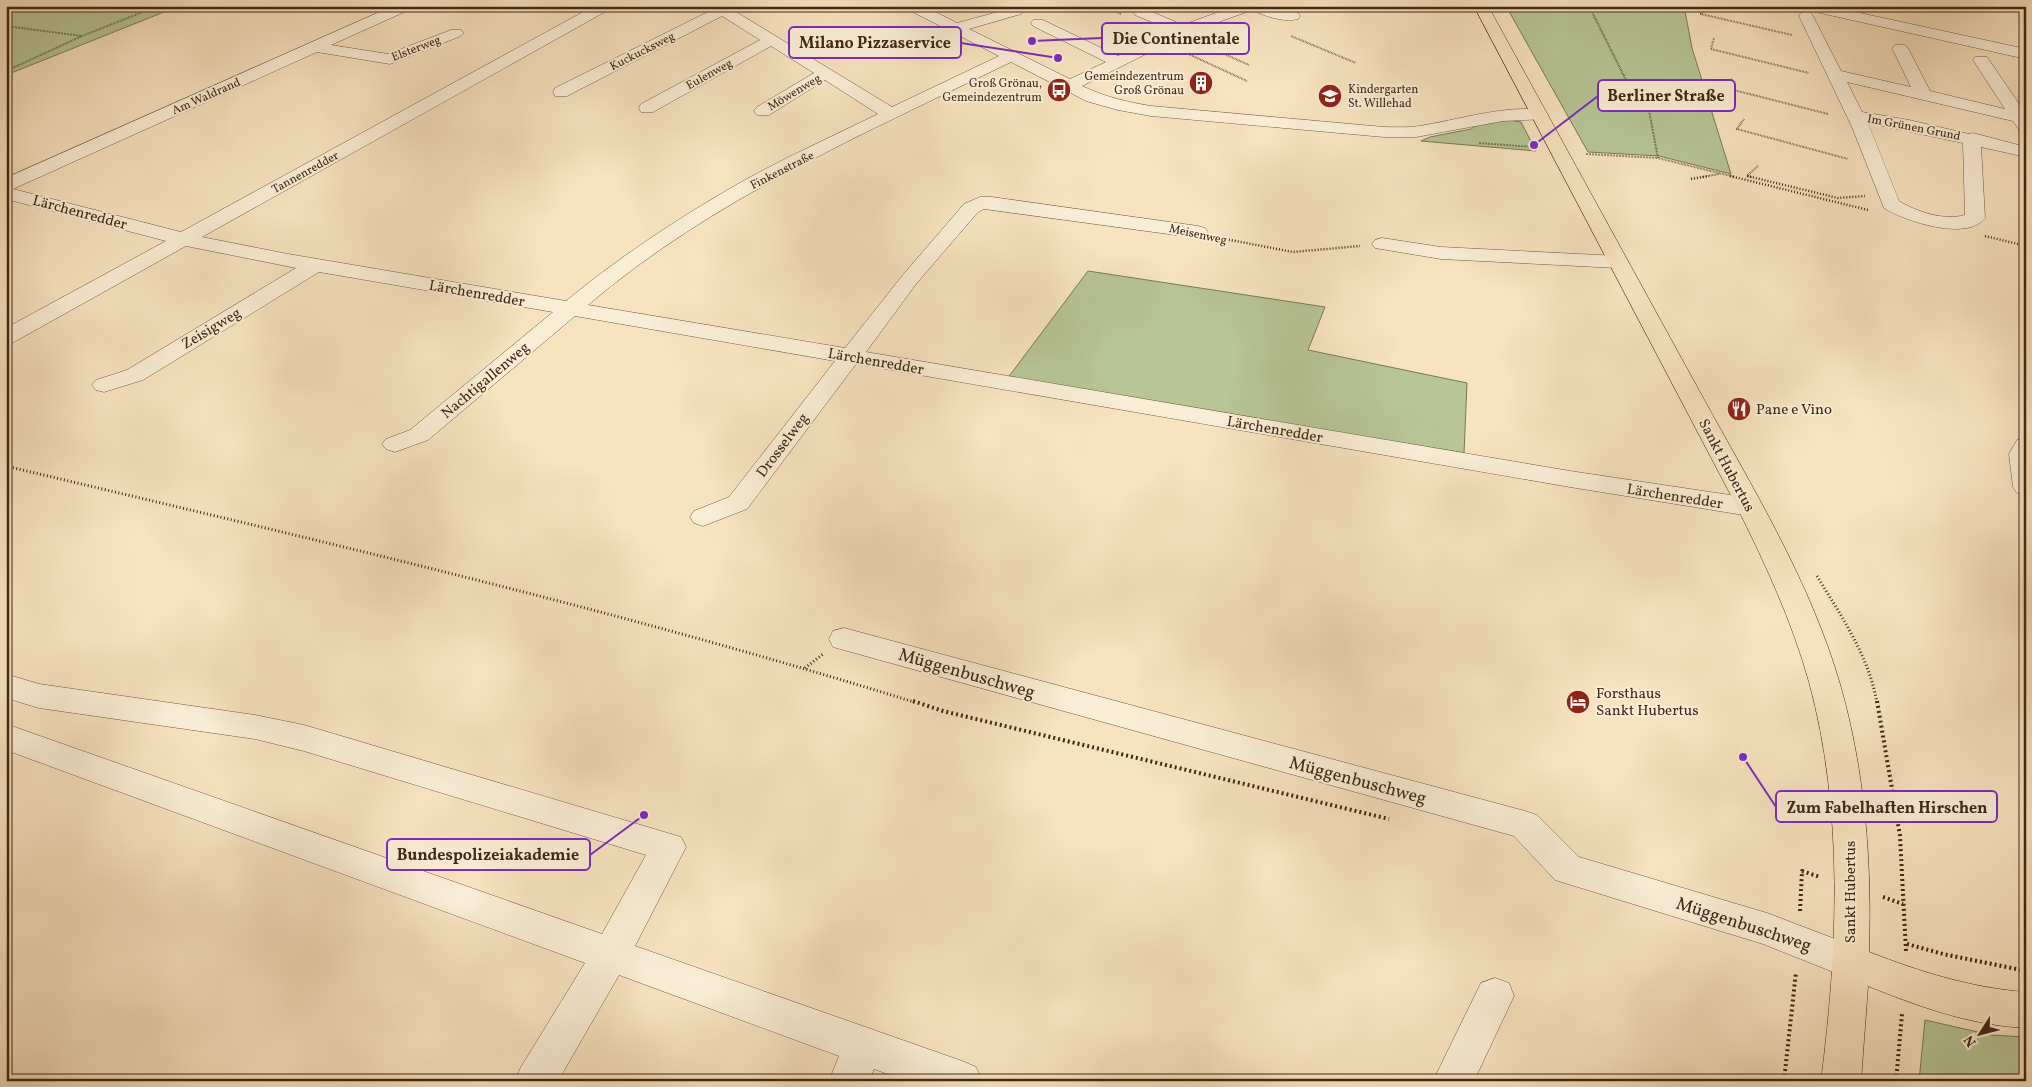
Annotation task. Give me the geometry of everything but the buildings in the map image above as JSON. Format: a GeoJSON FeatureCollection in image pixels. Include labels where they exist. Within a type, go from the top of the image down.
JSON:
{"type":"FeatureCollection","features":[{"type":"Feature","properties":{"kind":"main road","name":"Sankt Hubertus"},"geometry":{"type":"LineString","coordinates":[[1482,6],[1750,507],[1791,590],[1811,640],[1831,707],[1841,764],[1850,835],[1851,962],[1840,1081]]}},
{"type":"Feature","properties":{"kind":"main road"},"geometry":{"type":"LineString","coordinates":[[1851,962],[1948,998],[2010,1010],[2026,1010]]}},
{"type":"Feature","properties":{"kind":"street","name":"Am Waldrand"},"geometry":{"type":"LineString","coordinates":[[6,185],[406,6]]}},
{"type":"Feature","properties":{"kind":"street","name":"Tannenredder"},"geometry":{"type":"LineString","coordinates":[[6,338],[605,6]]}},
{"type":"Feature","properties":{"kind":"street"},"geometry":{"type":"LineString","coordinates":[[912,6],[1069,86],[1097,99],[1118,105],[1151,110],[1384,132],[1416,132],[1503,116],[1539,115]]}},
{"type":"Feature","properties":{"kind":"street"},"geometry":{"type":"LineString","coordinates":[[1069,86],[1183,30],[1248,6]]}},
{"type":"Feature","properties":{"kind":"street"},"geometry":{"type":"LineString","coordinates":[[1255,6],[1268,12],[1293,16]]}},
{"type":"Feature","properties":{"kind":"street"},"geometry":{"type":"LineString","coordinates":[[720,8],[891,114]]}},
{"type":"Feature","properties":{"kind":"street","name":"Kuckucksweg"},"geometry":{"type":"LineString","coordinates":[[561,92],[720,8]]}},
{"type":"Feature","properties":{"kind":"street"},"geometry":{"type":"LineString","coordinates":[[954,28],[1016,11]]}},
{"type":"Feature","properties":{"kind":"street"},"geometry":{"type":"LineString","coordinates":[[1807,11],[1985,53],[2026,54]]}},
{"type":"Feature","properties":{"kind":"street","name":"Im Grünen Grund"},"geometry":{"type":"LineString","coordinates":[[1807,11],[1834,74],[1856,116],[1891,204],[1903,212],[1934,220],[1957,223],[1967,222],[1975,218],[1973,138]]}},
{"type":"Feature","properties":{"kind":"street"},"geometry":{"type":"LineString","coordinates":[[1133,12],[1183,30]]}},
{"type":"Feature","properties":{"kind":"street"},"geometry":{"type":"LineString","coordinates":[[1038,23],[1119,62]]}},
{"type":"Feature","properties":{"kind":"street","name":"Elsterweg"},"geometry":{"type":"LineString","coordinates":[[316,46],[390,59],[456,33]]}},
{"type":"Feature","properties":{"kind":"street"},"geometry":{"type":"LineString","coordinates":[[1985,53],[1994,39],[2019,37]]}},
{"type":"Feature","properties":{"kind":"street","name":"Eulenweg"},"geometry":{"type":"LineString","coordinates":[[647,108],[771,40]]}},
{"type":"Feature","properties":{"kind":"street"},"geometry":{"type":"LineString","coordinates":[[1900,48],[1922,94]]}},
{"type":"Feature","properties":{"kind":"street"},"geometry":{"type":"LineString","coordinates":[[1985,53],[2023,122]]}},
{"type":"Feature","properties":{"kind":"street","name":"Finkenstraße"},"geometry":{"type":"LineString","coordinates":[[570,309],[592,290],[672,233],[743,189],[891,114],[1010,57]]}},
{"type":"Feature","properties":{"kind":"street","name":"Möwenweg"},"geometry":{"type":"LineString","coordinates":[[763,111],[824,74]]}},
{"type":"Feature","properties":{"kind":"street"},"geometry":{"type":"LineString","coordinates":[[1834,74],[1922,94],[2023,122]]}},
{"type":"Feature","properties":{"kind":"street","name":"Im Grünen Grund"},"geometry":{"type":"LineString","coordinates":[[1856,116],[1973,138],[2026,152]]}},
{"type":"Feature","properties":{"kind":"street","name":"Lärchenredder"},"geometry":{"type":"LineString","coordinates":[[6,193],[183,239],[315,265],[1570,479],[1750,507]]}},
{"type":"Feature","properties":{"kind":"street","name":"Meisenweg"},"geometry":{"type":"LineString","coordinates":[[850,357],[909,280],[971,208],[980,203],[992,203],[1198,232]]}},
{"type":"Feature","properties":{"kind":"street"},"geometry":{"type":"LineString","coordinates":[[1382,244],[1441,253],[1618,262]]}},
{"type":"Feature","properties":{"kind":"street","name":"Zeisigweg"},"geometry":{"type":"LineString","coordinates":[[104,385],[135,375],[315,265]]}},
{"type":"Feature","properties":{"kind":"street","name":"Nachtigallenweg"},"geometry":{"type":"LineString","coordinates":[[395,444],[419,434],[570,309]]}},
{"type":"Feature","properties":{"kind":"street","name":"Drosselweg"},"geometry":{"type":"LineString","coordinates":[[703,517],[738,503],[850,357]]}},
{"type":"Feature","properties":{"kind":"street"},"geometry":{"type":"LineString","coordinates":[[2026,445],[2022,454],[2026,486]]}},
{"type":"Feature","properties":{"kind":"street","name":"Müggenbuschweg"},"geometry":{"type":"LineString","coordinates":[[844,639],[1525,825],[1568,869],[1767,929],[1851,962]]}},
{"type":"Feature","properties":{"kind":"street"},"geometry":{"type":"LineString","coordinates":[[6,686],[39,696],[255,727],[304,738],[669,847],[611,954],[535,1081]]}},
{"type":"Feature","properties":{"kind":"street"},"geometry":{"type":"LineString","coordinates":[[6,737],[611,954],[856,1064],[962,1081]]}},
{"type":"Feature","properties":{"kind":"street"},"geometry":{"type":"LineString","coordinates":[[1453,1081],[1495,996]]}},
{"type":"Feature","properties":{"kind":"path"},"geometry":{"type":"LineString","coordinates":[[6,71],[82,36],[158,6]]}},
{"type":"Feature","properties":{"kind":"path"},"geometry":{"type":"LineString","coordinates":[[1111,6],[1133,12]]}},
{"type":"Feature","properties":{"kind":"path"},"geometry":{"type":"LineString","coordinates":[[1589,6],[1630,88],[1648,105],[1658,158]]}},
{"type":"Feature","properties":{"kind":"path"},"geometry":{"type":"LineString","coordinates":[[1708,8],[1701,14],[1792,35]]}},
{"type":"Feature","properties":{"kind":"path"},"geometry":{"type":"LineString","coordinates":[[6,26],[82,36]]}},
{"type":"Feature","properties":{"kind":"path"},"geometry":{"type":"LineString","coordinates":[[1286,34],[1356,63]]}},
{"type":"Feature","properties":{"kind":"path"},"geometry":{"type":"LineString","coordinates":[[1714,38],[1711,49],[1817,74]]}},
{"type":"Feature","properties":{"kind":"path"},"geometry":{"type":"LineString","coordinates":[[1160,41],[1247,81]]}},
{"type":"Feature","properties":{"kind":"path"},"geometry":{"type":"LineString","coordinates":[[1198,43],[1249,65]]}},
{"type":"Feature","properties":{"kind":"path"},"geometry":{"type":"LineString","coordinates":[[1732,79],[1722,87],[1834,116]]}},
{"type":"Feature","properties":{"kind":"path"},"geometry":{"type":"LineString","coordinates":[[1744,120],[1737,129],[1854,161]]}},
{"type":"Feature","properties":{"kind":"path"},"geometry":{"type":"LineString","coordinates":[[1586,154],[1658,158],[1871,211]]}},
{"type":"Feature","properties":{"kind":"path"},"geometry":{"type":"LineString","coordinates":[[1758,166],[1747,176],[1838,198],[1868,196]]}},
{"type":"Feature","properties":{"kind":"path"},"geometry":{"type":"LineString","coordinates":[[1690,179],[1722,174]]}},
{"type":"Feature","properties":{"kind":"path","name":"Meisenweg"},"geometry":{"type":"LineString","coordinates":[[1198,232],[1236,243],[1293,252],[1382,244]]}},
{"type":"Feature","properties":{"kind":"path"},"geometry":{"type":"LineString","coordinates":[[1980,235],[2026,246]]}},
{"type":"Feature","properties":{"kind":"path"},"geometry":{"type":"LineString","coordinates":[[6,466],[270,529],[564,603],[805,668],[943,711],[1393,820]]}},
{"type":"Feature","properties":{"kind":"path"},"geometry":{"type":"LineString","coordinates":[[1784,1081],[1799,941],[1802,871]]}},
{"type":"Feature","properties":{"kind":"path"},"geometry":{"type":"LineString","coordinates":[[1903,904],[1907,944],[1943,954],[2026,971]]}},
{"type":"Feature","properties":{"kind":"path"},"geometry":{"type":"LineString","coordinates":[[1896,1081],[1905,983]]}},
{"type":"Feature","properties":{"kind":"green space"},"geometry":{"type":"Polygon","coordinates":[[[6,6],[179,6],[6,75],[6,6]]]}},
{"type":"Feature","properties":{"kind":"green space"},"geometry":{"type":"Polygon","coordinates":[[[1506,6],[1684,6],[1692,48],[1731,174],[1659,156],[1588,152],[1506,6]]]}},
{"type":"Feature","properties":{"kind":"green space"},"geometry":{"type":"Polygon","coordinates":[[[1508,120],[1521,122],[1536,151],[1421,141],[1430,137],[1471,129],[1478,124],[1508,120]]]}},
{"type":"Feature","properties":{"kind":"green space"},"geometry":{"type":"Polygon","coordinates":[[[1088,271],[1325,307],[1308,350],[1467,383],[1464,453],[1007,379],[1088,271]]]}},
{"type":"Feature","properties":{"kind":"green space"},"geometry":{"type":"Polygon","coordinates":[[[1925,1020],[1991,1035],[2026,1037],[2026,1081],[1919,1081],[1925,1020]]]}},
{"type":"Feature","properties":{"kind":"place","name":"Die Continentale"},"geometry":{"type":"Point","coordinates":[1032,41]}},
{"type":"Feature","properties":{"kind":"place","name":"Milano Pizzaservice"},"geometry":{"type":"Point","coordinates":[1058,58]}},
{"type":"Feature","properties":{"kind":"place","name":"Gemeindezentrum Groß Grönau"},"geometry":{"type":"Point","coordinates":[1201,83]}},
{"type":"Feature","properties":{"kind":"place","name":"Groß Grönau, Gemeindezentrum"},"geometry":{"type":"Point","coordinates":[1059,90]}},
{"type":"Feature","properties":{"kind":"place","name":"Kindergarten St. Willehad"},"geometry":{"type":"Point","coordinates":[1330,96]}},
{"type":"Feature","properties":{"kind":"place","name":"Berliner Straße"},"geometry":{"type":"Point","coordinates":[1534,145]}},
{"type":"Feature","properties":{"kind":"place","name":"Pane e Vino"},"geometry":{"type":"Point","coordinates":[1739,409]}},
{"type":"Feature","properties":{"kind":"place","name":"Forsthaus Sankt Hubertus"},"geometry":{"type":"Point","coordinates":[1578,702]}},
{"type":"Feature","properties":{"kind":"place","name":"Zum Fabelhaften Hirschen"},"geometry":{"type":"Point","coordinates":[1743,757]}},
{"type":"Feature","properties":{"kind":"place","name":"Bundespolizeiakademie"},"geometry":{"type":"Point","coordinates":[644,815]}}]}
